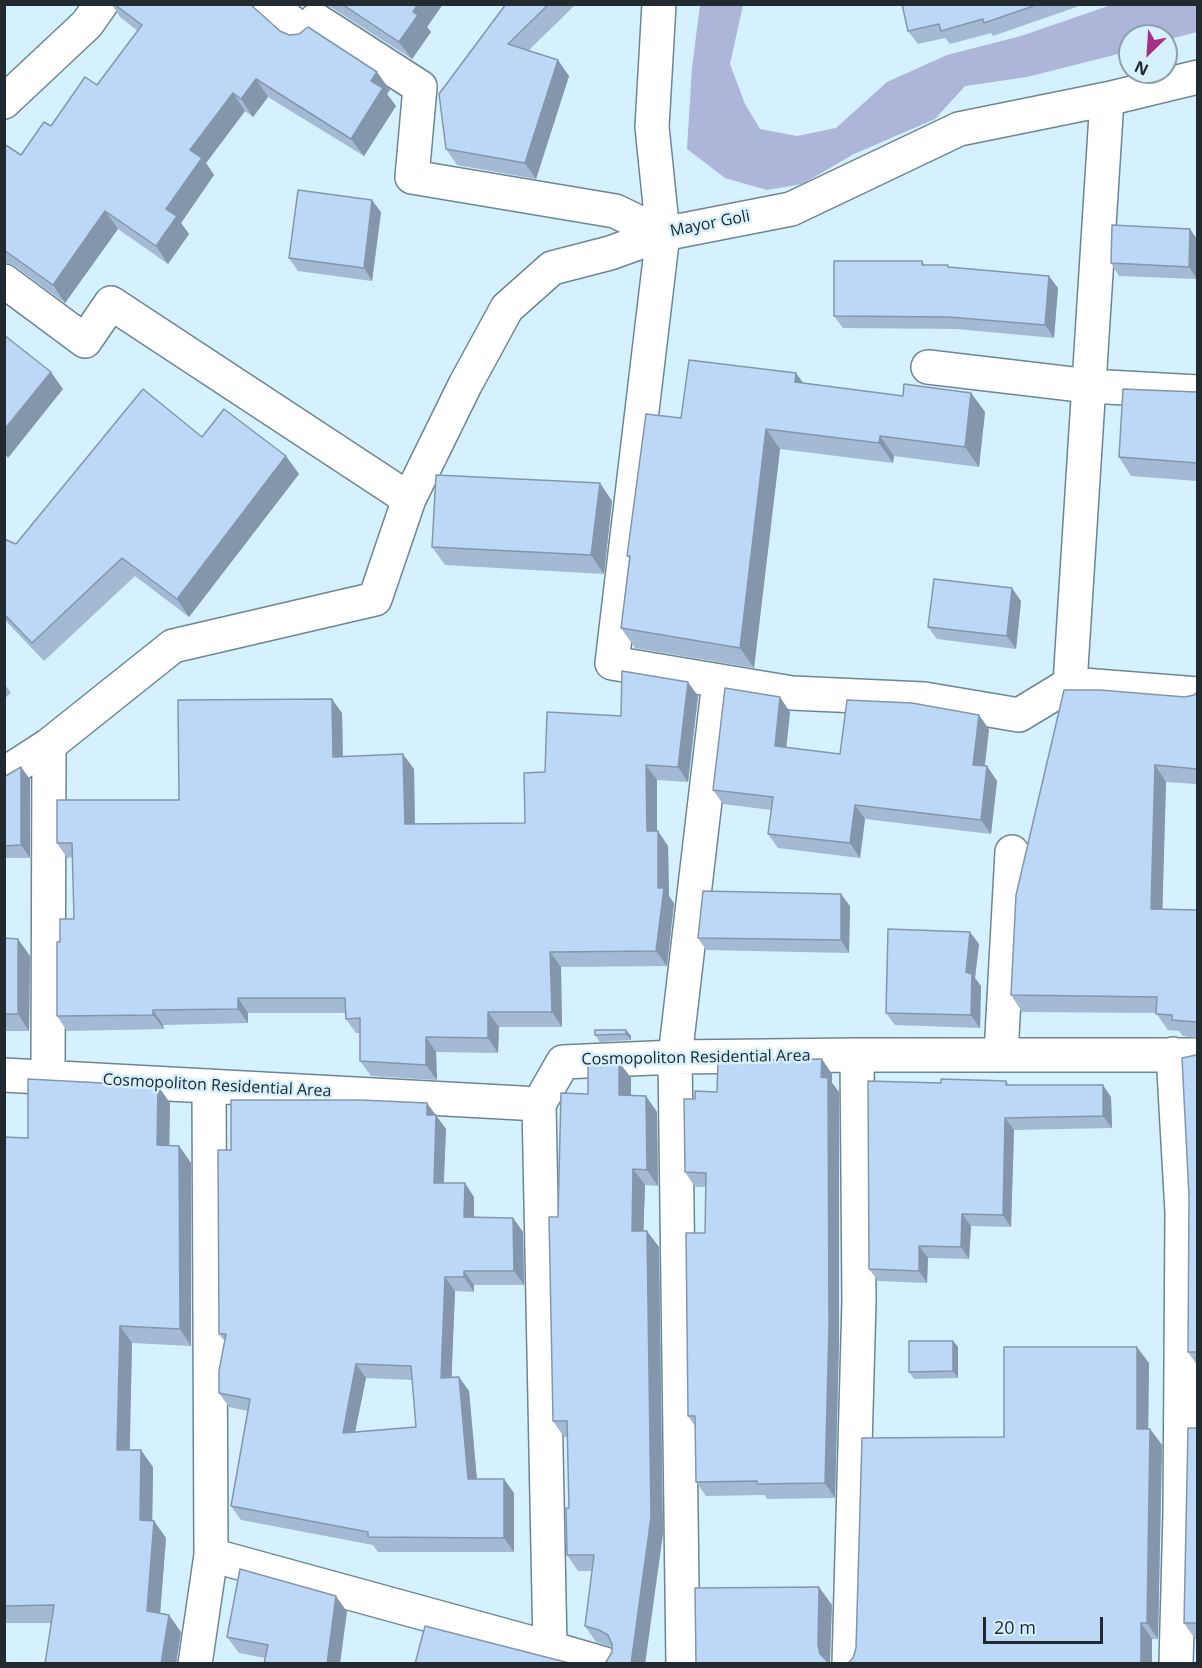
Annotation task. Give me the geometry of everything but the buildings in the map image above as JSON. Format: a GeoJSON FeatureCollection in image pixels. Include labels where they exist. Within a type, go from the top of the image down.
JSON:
{"type":"FeatureCollection","features":[{"type":"Feature","properties":{"kind":"street"},"geometry":{"type":"LineString","coordinates":[[4,102],[87,24],[101,4]]}},
{"type":"Feature","properties":{"kind":"street","name":"Mayor Goli"},"geometry":{"type":"LineString","coordinates":[[270,4],[305,34],[316,20],[420,87],[412,177],[615,211],[663,234],[791,209],[959,129],[1107,99],[1197,77]]}},
{"type":"Feature","properties":{"kind":"street"},"geometry":{"type":"LineString","coordinates":[[659,4],[652,127],[663,234],[612,663],[792,693],[924,699],[1019,715],[1070,684],[1197,694]]}},
{"type":"Feature","properties":{"kind":"street"},"geometry":{"type":"LineString","coordinates":[[1070,684],[1107,99]]}},
{"type":"Feature","properties":{"kind":"street"},"geometry":{"type":"LineString","coordinates":[[6,772],[49,745],[173,646],[375,599],[409,499],[465,385],[507,308],[552,268],[610,253],[663,234]]}},
{"type":"Feature","properties":{"kind":"street"},"geometry":{"type":"LineString","coordinates":[[4,281],[85,341],[111,303],[409,499]]}},
{"type":"Feature","properties":{"kind":"street"},"geometry":{"type":"LineString","coordinates":[[928,367],[1089,386],[1197,392]]}},
{"type":"Feature","properties":{"kind":"street"},"geometry":{"type":"LineString","coordinates":[[683,1664],[675,1057],[719,681]]}},
{"type":"Feature","properties":{"kind":"street"},"geometry":{"type":"LineString","coordinates":[[48,1077],[49,745]]}},
{"type":"Feature","properties":{"kind":"street"},"geometry":{"type":"LineString","coordinates":[[1001,1054],[1012,852]]}},
{"type":"Feature","properties":{"kind":"street"},"geometry":{"type":"LineString","coordinates":[[1176,1664],[1185,1054]]}},
{"type":"Feature","properties":{"kind":"street","name":"Cosmopoliton Residential Area"},"geometry":{"type":"LineString","coordinates":[[4,1075],[539,1104],[563,1062],[675,1057],[1185,1054]]}},
{"type":"Feature","properties":{"kind":"street"},"geometry":{"type":"LineString","coordinates":[[849,1664],[859,1301],[857,1055]]}},
{"type":"Feature","properties":{"kind":"street"},"geometry":{"type":"LineString","coordinates":[[195,1664],[211,1555],[209,1086]]}},
{"type":"Feature","properties":{"kind":"street"},"geometry":{"type":"LineString","coordinates":[[539,1104],[550,1648]]}},
{"type":"Feature","properties":{"kind":"street"},"geometry":{"type":"LineString","coordinates":[[211,1555],[605,1664]]}},
{"type":"Feature","properties":{"kind":"water"},"geometry":{"type":"Polygon","coordinates":[[[700,5],[743,5],[730,64],[745,104],[760,129],[797,136],[836,128],[887,82],[947,55],[1021,36],[1111,5],[1197,5],[1197,32],[1178,37],[1178,24],[1118,24],[1118,54],[1027,77],[965,86],[935,119],[854,154],[802,184],[767,190],[725,178],[687,149],[692,68],[700,5]]]}}]}
